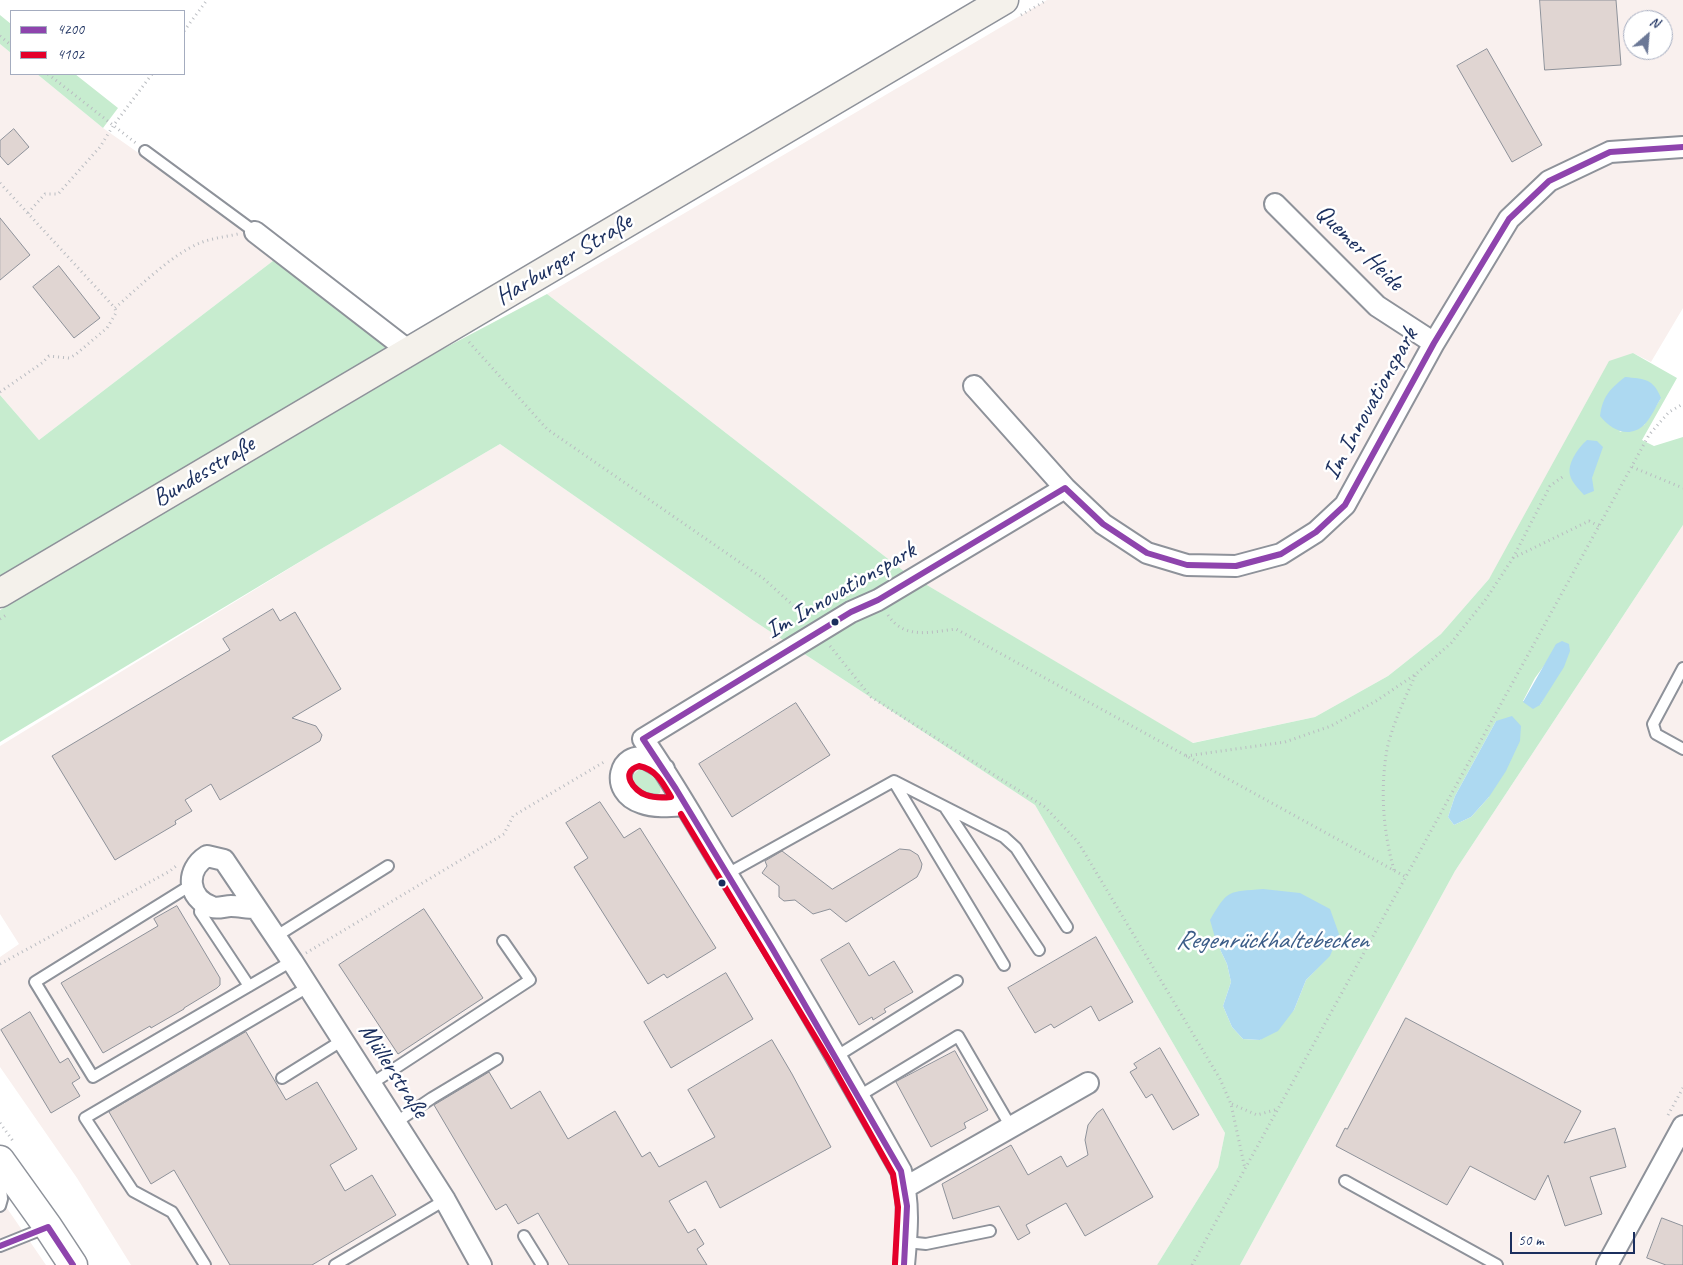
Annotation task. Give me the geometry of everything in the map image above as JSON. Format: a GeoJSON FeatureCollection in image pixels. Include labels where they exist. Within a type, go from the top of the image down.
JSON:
{"type":"FeatureCollection","features":[{"type":"Feature","properties":{"kind":"main road","name":"Harburger Straße"},"geometry":{"type":"LineString","coordinates":[[409,351],[1004,0]]}},
{"type":"Feature","properties":{"kind":"main road","name":"Bundesstraße"},"geometry":{"type":"LineString","coordinates":[[0,593],[409,351]]}},
{"type":"Feature","properties":{"kind":"street","name":"Im Innovationspark"},"geometry":{"type":"LineString","coordinates":[[974,386],[1065,488],[1103,524],[1147,554],[1187,565],[1236,566],[1281,554],[1316,532],[1344,505],[1434,344],[1510,219],[1549,181],[1610,152],[1683,147]]}},
{"type":"Feature","properties":{"kind":"street","name":"Quemer Heide"},"geometry":{"type":"LineString","coordinates":[[1275,204],[1378,306],[1434,344]]}},
{"type":"Feature","properties":{"kind":"street"},"geometry":{"type":"LineString","coordinates":[[255,232],[409,351]]}},
{"type":"Feature","properties":{"kind":"street","name":"Im Innovationspark"},"geometry":{"type":"LineString","coordinates":[[664,770],[643,739],[851,612],[878,600],[1065,488]]}},
{"type":"Feature","properties":{"kind":"street"},"geometry":{"type":"LineString","coordinates":[[685,805],[664,806],[642,803],[632,798],[624,790],[620,781],[624,766],[630,760],[638,758],[646,759],[664,770],[836,1056],[859,1096],[901,1171],[906,1187],[908,1222],[904,1265]]}},
{"type":"Feature","properties":{"kind":"street","name":"Müllerstraße"},"geometry":{"type":"LineString","coordinates":[[196,893],[192,873],[198,862],[207,856],[224,860],[292,961],[445,1200],[481,1265]]}},
{"type":"Feature","properties":{"kind":"street"},"geometry":{"type":"LineString","coordinates":[[196,893],[214,908],[229,906],[255,908]]}},
{"type":"Feature","properties":{"kind":"street"},"geometry":{"type":"LineString","coordinates":[[906,1187],[1088,1083]]}},
{"type":"Feature","properties":{"kind":"street"},"geometry":{"type":"LineString","coordinates":[[1607,1265],[1682,1128]]}},
{"type":"Feature","properties":{"kind":"street"},"geometry":{"type":"LineString","coordinates":[[0,1160],[48,1226],[73,1265]]}},
{"type":"Feature","properties":{"kind":"lane"},"geometry":{"type":"LineString","coordinates":[[145,151],[255,232]]}},
{"type":"Feature","properties":{"kind":"lane"},"geometry":{"type":"LineString","coordinates":[[1683,668],[1653,724],[1656,734],[1683,749]]}},
{"type":"Feature","properties":{"kind":"lane"},"geometry":{"type":"LineString","coordinates":[[894,781],[1004,837],[1016,848],[1067,927]]}},
{"type":"Feature","properties":{"kind":"lane"},"geometry":{"type":"LineString","coordinates":[[727,874],[894,781]]}},
{"type":"Feature","properties":{"kind":"lane"},"geometry":{"type":"LineString","coordinates":[[894,781],[1004,965]]}},
{"type":"Feature","properties":{"kind":"lane"},"geometry":{"type":"LineString","coordinates":[[946,808],[1039,950]]}},
{"type":"Feature","properties":{"kind":"lane"},"geometry":{"type":"LineString","coordinates":[[275,937],[388,866]]}},
{"type":"Feature","properties":{"kind":"lane"},"geometry":{"type":"LineString","coordinates":[[249,986],[200,912],[196,893],[35,982],[93,1077],[292,961]]}},
{"type":"Feature","properties":{"kind":"lane"},"geometry":{"type":"LineString","coordinates":[[371,1084],[530,980],[503,941]]}},
{"type":"Feature","properties":{"kind":"lane"},"geometry":{"type":"LineString","coordinates":[[836,1056],[957,981]]}},
{"type":"Feature","properties":{"kind":"lane"},"geometry":{"type":"LineString","coordinates":[[205,1265],[172,1212],[133,1191],[85,1118],[308,987]]}},
{"type":"Feature","properties":{"kind":"lane"},"geometry":{"type":"LineString","coordinates":[[859,1096],[958,1036],[1011,1127]]}},
{"type":"Feature","properties":{"kind":"lane"},"geometry":{"type":"LineString","coordinates":[[282,1078],[343,1040]]}},
{"type":"Feature","properties":{"kind":"lane"},"geometry":{"type":"LineString","coordinates":[[396,1123],[432,1098],[497,1059]]}},
{"type":"Feature","properties":{"kind":"lane"},"geometry":{"type":"LineString","coordinates":[[0,1177],[2,1199],[0,1206]]}},
{"type":"Feature","properties":{"kind":"lane"},"geometry":{"type":"LineString","coordinates":[[1345,1181],[1497,1265]]}},
{"type":"Feature","properties":{"kind":"lane"},"geometry":{"type":"LineString","coordinates":[[335,1265],[445,1200]]}},
{"type":"Feature","properties":{"kind":"lane"},"geometry":{"type":"LineString","coordinates":[[0,1246],[48,1226]]}},
{"type":"Feature","properties":{"kind":"lane"},"geometry":{"type":"LineString","coordinates":[[906,1242],[926,1244],[990,1231]]}},
{"type":"Feature","properties":{"kind":"lane"},"geometry":{"type":"LineString","coordinates":[[524,1236],[542,1265]]}},
{"type":"Feature","properties":{"kind":"path"},"geometry":{"type":"LineString","coordinates":[[185,30],[207,0]]}},
{"type":"Feature","properties":{"kind":"path"},"geometry":{"type":"LineString","coordinates":[[0,36],[10,44]]}},
{"type":"Feature","properties":{"kind":"path"},"geometry":{"type":"LineString","coordinates":[[49,75],[145,151]]}},
{"type":"Feature","properties":{"kind":"path"},"geometry":{"type":"LineString","coordinates":[[28,213],[45,194],[58,194],[100,147],[113,126],[151,75]]}},
{"type":"Feature","properties":{"kind":"path"},"geometry":{"type":"LineString","coordinates":[[0,183],[115,308],[116,313],[107,328],[75,355],[69,358],[49,356],[0,392]]}},
{"type":"Feature","properties":{"kind":"path"},"geometry":{"type":"LineString","coordinates":[[115,308],[165,265],[199,244],[216,238],[255,232]]}},
{"type":"Feature","properties":{"kind":"path"},"geometry":{"type":"LineString","coordinates":[[469,342],[547,430],[764,579],[819,632],[871,697],[1045,807],[1078,842],[1220,1079],[1231,1104],[1245,1169]]}},
{"type":"Feature","properties":{"kind":"path"},"geometry":{"type":"LineString","coordinates":[[1192,1265],[1649,435],[1669,412],[1683,404]]}},
{"type":"Feature","properties":{"kind":"path"},"geometry":{"type":"LineString","coordinates":[[1632,467],[1683,488]]}},
{"type":"Feature","properties":{"kind":"path"},"geometry":{"type":"LineString","coordinates":[[1186,756],[1286,742],[1331,726],[1376,701],[1416,674],[1451,643],[1486,599],[1513,558],[1550,486],[1565,476]]}},
{"type":"Feature","properties":{"kind":"path"},"geometry":{"type":"LineString","coordinates":[[1513,558],[1590,521],[1599,526]]}},
{"type":"Feature","properties":{"kind":"path"},"geometry":{"type":"LineString","coordinates":[[878,600],[892,622],[912,634],[956,629],[1406,877]]}},
{"type":"Feature","properties":{"kind":"path"},"geometry":{"type":"LineString","coordinates":[[1394,870],[1387,845],[1383,783],[1388,748],[1399,712],[1416,674]]}},
{"type":"Feature","properties":{"kind":"path"},"geometry":{"type":"LineString","coordinates":[[292,961],[504,834],[513,816],[604,762]]}},
{"type":"Feature","properties":{"kind":"path"},"geometry":{"type":"LineString","coordinates":[[0,964],[170,871],[181,861]]}},
{"type":"Feature","properties":{"kind":"path"},"geometry":{"type":"LineString","coordinates":[[1231,1104],[1257,1115],[1278,1109]]}},
{"type":"Feature","properties":{"kind":"shaded area"},"geometry":{"type":"Polygon","coordinates":[[[1047,0],[1683,0],[1683,308],[1651,362],[1633,353],[1489,579],[1441,634],[1388,676],[1315,717],[1192,743],[905,572],[547,294],[1047,0]]]}},
{"type":"Feature","properties":{"kind":"shaded area"},"geometry":{"type":"Polygon","coordinates":[[[0,44],[10,52],[10,75],[38,75],[103,128],[282,254],[39,440],[0,395],[0,44]]]}},
{"type":"Feature","properties":{"kind":"shaded area"},"geometry":{"type":"Polygon","coordinates":[[[500,444],[754,621],[1035,805],[1225,1133],[1218,1167],[1157,1265],[131,1265],[77,1178],[0,1067],[0,957],[19,944],[0,914],[0,746],[321,549],[500,444]]]}},
{"type":"Feature","properties":{"kind":"shaded area"},"geometry":{"type":"Polygon","coordinates":[[[1683,525],[1683,1265],[1240,1265],[1455,871],[1683,525]]]}},
{"type":"Feature","properties":{"kind":"shaded area"},"geometry":{"type":"Polygon","coordinates":[[[0,1198],[46,1265],[0,1265],[0,1198]]]}},
{"type":"Feature","properties":{"kind":"green space"},"geometry":{"type":"Polygon","coordinates":[[[0,15],[10,23],[10,52],[0,44],[0,15]]]}},
{"type":"Feature","properties":{"kind":"green space"},"geometry":{"type":"Polygon","coordinates":[[[38,75],[76,75],[118,108],[103,128],[38,75]]]}},
{"type":"Feature","properties":{"kind":"green space"},"geometry":{"type":"Polygon","coordinates":[[[282,254],[409,351],[0,593],[0,395],[39,440],[282,254]]]}},
{"type":"Feature","properties":{"kind":"green space"},"geometry":{"type":"Polygon","coordinates":[[[547,294],[905,572],[1193,743],[1315,717],[1388,676],[1441,634],[1489,579],[1609,361],[1633,353],[1677,378],[1642,440],[1654,446],[1683,437],[1683,525],[1455,871],[1240,1265],[1157,1265],[1218,1167],[1225,1133],[1035,805],[754,621],[500,444],[0,742],[0,610],[441,350],[547,294]],[[1661,398],[1619,432],[1644,425],[1661,398]],[[1546,663],[1535,678],[1523,701],[1540,705],[1549,688],[1546,663]],[[1496,721],[1455,796],[1448,817],[1454,825],[1471,817],[1489,797],[1496,721]],[[1338,934],[1216,941],[1227,964],[1231,982],[1223,1006],[1232,1027],[1243,1039],[1260,1040],[1294,1010],[1306,980],[1330,955],[1338,934]]]}},
{"type":"Feature","properties":{"kind":"green space"},"geometry":{"type":"Polygon","coordinates":[[[642,768],[653,773],[659,780],[661,788],[660,793],[657,795],[649,795],[631,787],[633,776],[642,768]]]}},
{"type":"Feature","properties":{"kind":"water"},"geometry":{"type":"Polygon","coordinates":[[[1625,377],[1638,378],[1651,383],[1661,398],[1644,425],[1638,429],[1626,432],[1615,429],[1600,416],[1603,403],[1608,394],[1625,377]]]}},
{"type":"Feature","properties":{"kind":"water"},"geometry":{"type":"Polygon","coordinates":[[[1587,440],[1597,441],[1603,447],[1592,478],[1594,491],[1584,495],[1572,481],[1570,465],[1574,456],[1587,440]]]}},
{"type":"Feature","properties":{"kind":"water"},"geometry":{"type":"Polygon","coordinates":[[[1562,641],[1569,644],[1570,651],[1564,667],[1540,705],[1533,709],[1523,702],[1556,644],[1562,641]]]}},
{"type":"Feature","properties":{"kind":"water"},"geometry":{"type":"Polygon","coordinates":[[[1512,716],[1521,726],[1520,741],[1506,771],[1489,797],[1471,817],[1454,825],[1448,817],[1455,796],[1496,721],[1512,716]]]}},
{"type":"Feature","properties":{"kind":"water","name":"Regenrückhaltebecken"},"geometry":{"type":"Polygon","coordinates":[[[1263,889],[1300,893],[1330,909],[1339,934],[1330,956],[1306,980],[1294,1010],[1278,1031],[1260,1040],[1243,1039],[1232,1027],[1223,1006],[1231,982],[1227,964],[1216,941],[1210,920],[1221,902],[1230,894],[1263,889]]]}},
{"type":"Feature","properties":{"kind":"building"},"geometry":{"type":"Polygon","coordinates":[[[1540,0],[1616,0],[1621,65],[1545,70],[1540,0]]]}},
{"type":"Feature","properties":{"kind":"building"},"geometry":{"type":"Polygon","coordinates":[[[1487,49],[1542,145],[1512,162],[1457,66],[1487,49]]]}},
{"type":"Feature","properties":{"kind":"building"},"geometry":{"type":"Polygon","coordinates":[[[14,129],[29,147],[8,165],[0,156],[0,141],[14,129]]]}},
{"type":"Feature","properties":{"kind":"building"},"geometry":{"type":"Polygon","coordinates":[[[0,218],[30,255],[0,280],[0,218]]]}},
{"type":"Feature","properties":{"kind":"building"},"geometry":{"type":"Polygon","coordinates":[[[59,266],[100,318],[74,338],[33,287],[59,266]]]}},
{"type":"Feature","properties":{"kind":"building"},"geometry":{"type":"Polygon","coordinates":[[[273,609],[280,621],[295,612],[341,689],[292,718],[316,726],[322,735],[320,741],[220,800],[211,784],[185,800],[192,811],[175,821],[176,824],[115,860],[52,756],[230,650],[223,639],[273,609]]]}},
{"type":"Feature","properties":{"kind":"building"},"geometry":{"type":"Polygon","coordinates":[[[796,703],[830,755],[732,817],[699,764],[796,703]]]}},
{"type":"Feature","properties":{"kind":"building"},"geometry":{"type":"Polygon","coordinates":[[[600,802],[624,838],[640,828],[716,948],[667,978],[664,974],[648,984],[574,867],[588,858],[566,823],[600,802]]]}},
{"type":"Feature","properties":{"kind":"building"},"geometry":{"type":"Polygon","coordinates":[[[900,849],[910,850],[918,855],[922,864],[917,877],[846,922],[830,909],[813,914],[795,900],[784,901],[779,897],[779,886],[762,873],[767,866],[765,861],[782,851],[832,889],[900,849]]]}},
{"type":"Feature","properties":{"kind":"building"},"geometry":{"type":"Polygon","coordinates":[[[177,906],[220,978],[220,985],[184,1009],[103,1053],[61,983],[158,926],[154,919],[177,906]]]}},
{"type":"Feature","properties":{"kind":"building"},"geometry":{"type":"Polygon","coordinates":[[[424,909],[483,998],[398,1054],[339,965],[424,909]]]}},
{"type":"Feature","properties":{"kind":"building"},"geometry":{"type":"Polygon","coordinates":[[[1096,937],[1133,1002],[1099,1021],[1091,1006],[1054,1028],[1051,1024],[1035,1033],[1008,988],[1096,937]]]}},
{"type":"Feature","properties":{"kind":"building"},"geometry":{"type":"Polygon","coordinates":[[[849,943],[869,976],[894,961],[913,992],[884,1009],[886,1012],[873,1020],[872,1017],[859,1025],[821,960],[849,943]]]}},
{"type":"Feature","properties":{"kind":"building"},"geometry":{"type":"Polygon","coordinates":[[[726,973],[753,1019],[671,1068],[644,1022],[726,973]]]}},
{"type":"Feature","properties":{"kind":"building"},"geometry":{"type":"Polygon","coordinates":[[[30,1012],[60,1063],[68,1058],[80,1078],[72,1083],[80,1096],[51,1113],[1,1030],[30,1012]]]}},
{"type":"Feature","properties":{"kind":"building"},"geometry":{"type":"Polygon","coordinates":[[[1406,1018],[1581,1111],[1564,1143],[1615,1128],[1626,1167],[1590,1177],[1602,1214],[1565,1226],[1548,1175],[1535,1200],[1470,1166],[1447,1205],[1336,1146],[1406,1018]]]}},
{"type":"Feature","properties":{"kind":"building"},"geometry":{"type":"Polygon","coordinates":[[[246,1032],[286,1100],[317,1082],[357,1149],[330,1165],[345,1191],[372,1175],[396,1215],[312,1265],[230,1265],[174,1170],[151,1184],[109,1112],[246,1032]]]}},
{"type":"Feature","properties":{"kind":"building"},"geometry":{"type":"Polygon","coordinates":[[[772,1040],[831,1147],[720,1208],[706,1181],[669,1201],[688,1233],[695,1229],[704,1244],[697,1249],[707,1265],[569,1265],[538,1213],[518,1224],[506,1204],[496,1210],[434,1105],[489,1072],[511,1109],[540,1091],[568,1139],[615,1111],[642,1157],[650,1152],[659,1167],[715,1137],[688,1090],[772,1040]]]}},
{"type":"Feature","properties":{"kind":"building"},"geometry":{"type":"Polygon","coordinates":[[[1160,1048],[1199,1115],[1173,1130],[1152,1094],[1146,1098],[1130,1072],[1137,1068],[1134,1064],[1160,1048]]]}},
{"type":"Feature","properties":{"kind":"building"},"geometry":{"type":"Polygon","coordinates":[[[955,1051],[988,1110],[964,1123],[966,1128],[931,1147],[896,1082],[955,1051]]]}},
{"type":"Feature","properties":{"kind":"building"},"geometry":{"type":"Polygon","coordinates":[[[1103,1109],[1153,1197],[1085,1236],[1066,1203],[1026,1225],[1030,1233],[1018,1240],[999,1206],[953,1219],[942,1184],[1011,1145],[1028,1175],[1061,1156],[1067,1167],[1088,1155],[1085,1140],[1088,1125],[1097,1113],[1103,1109]]]}},
{"type":"Feature","properties":{"kind":"building"},"geometry":{"type":"Polygon","coordinates":[[[1662,1218],[1683,1226],[1683,1265],[1666,1265],[1647,1258],[1662,1218]]]}},
{"type":"Feature","properties":{"kind":"transit line","name":"4200"},"geometry":{"type":"LineString","coordinates":[[904,1265],[907,1206],[901,1171],[772,948],[676,789],[643,739],[851,612],[878,600],[1065,488],[1103,524],[1147,553],[1187,565],[1236,566],[1281,554],[1316,532],[1345,505],[1434,343],[1509,219],[1549,181],[1610,152],[1683,147]]}},
{"type":"Feature","properties":{"kind":"transit line","name":"4102"},"geometry":{"type":"LineString","coordinates":[[639,766],[654,773],[671,797],[652,797],[637,790],[629,777],[630,772],[639,766]]}},
{"type":"Feature","properties":{"kind":"transit line","name":"4102"},"geometry":{"type":"LineString","coordinates":[[681,814],[829,1060],[893,1174],[898,1207],[895,1264]]}},
{"type":"Feature","properties":{"kind":"transit line","name":"4200"},"geometry":{"type":"LineString","coordinates":[[0,1246],[48,1227],[73,1265]]}}]}
